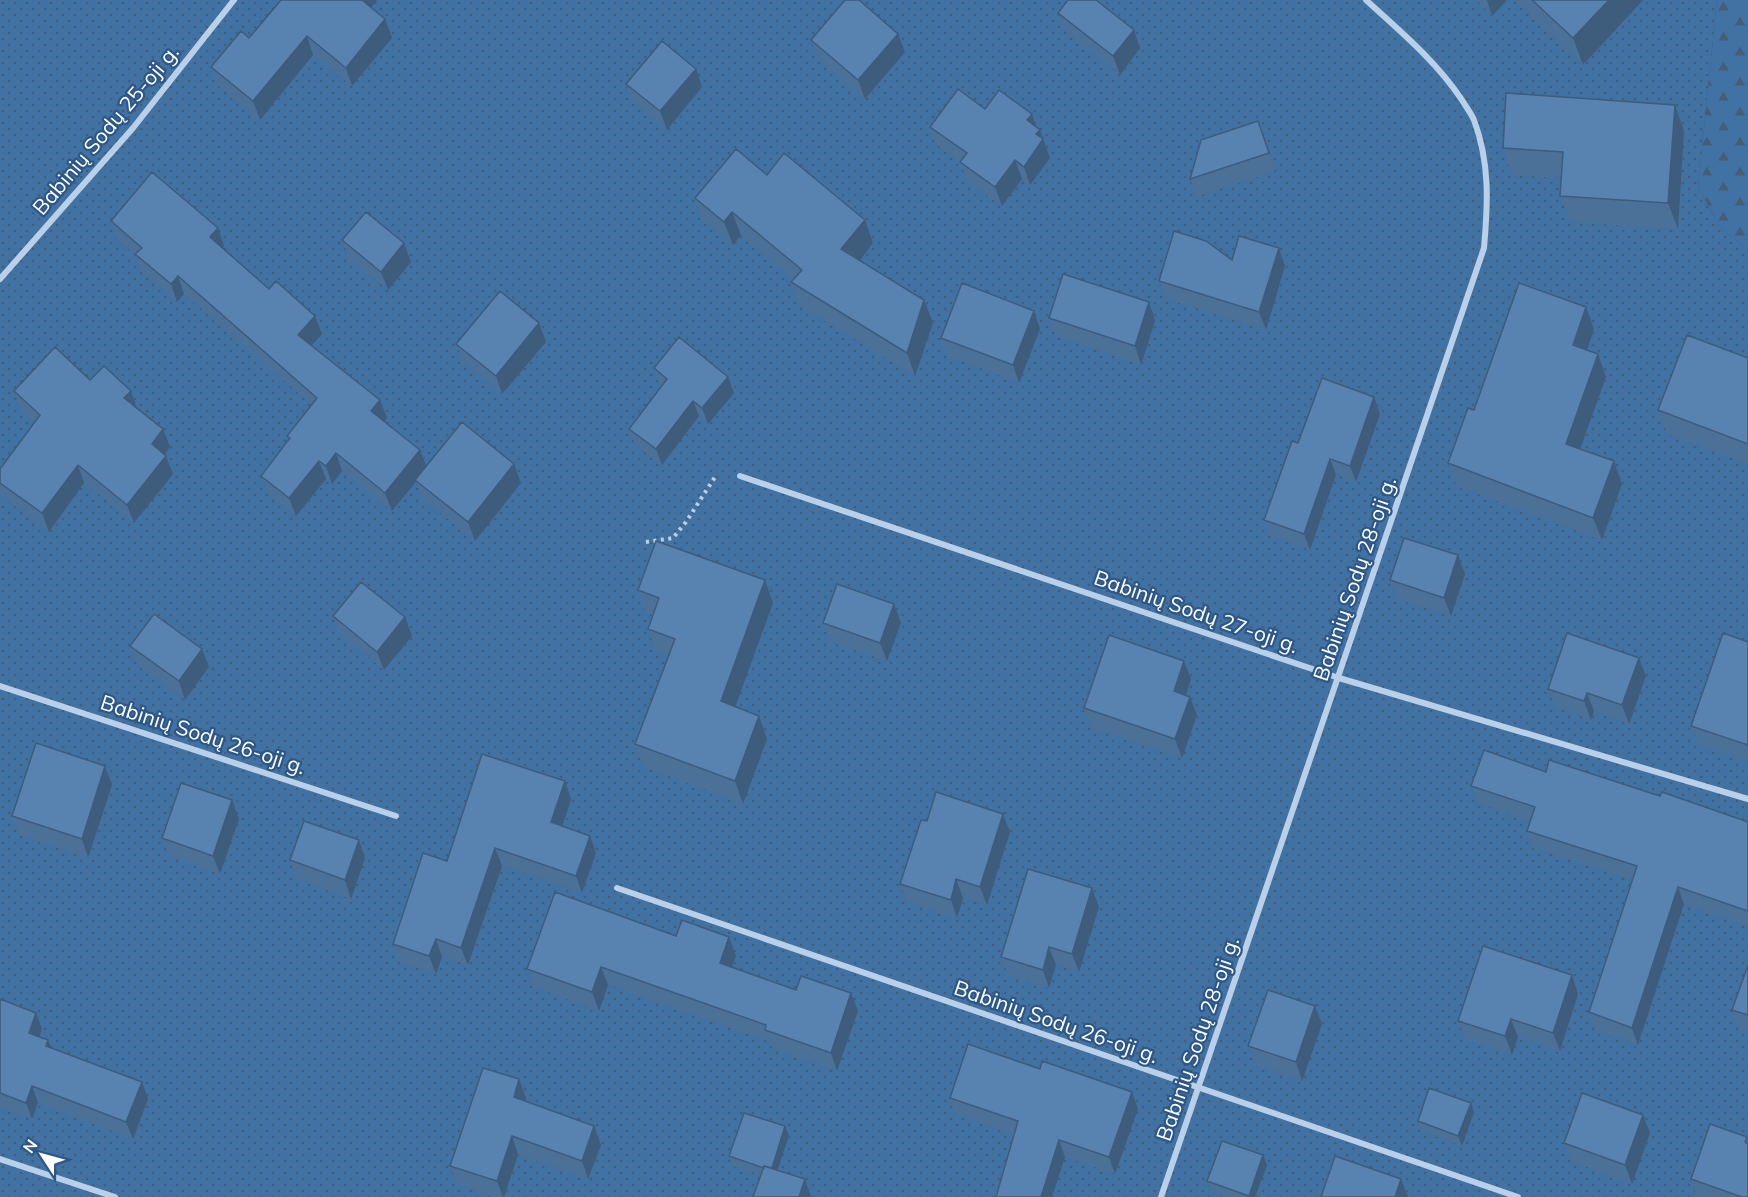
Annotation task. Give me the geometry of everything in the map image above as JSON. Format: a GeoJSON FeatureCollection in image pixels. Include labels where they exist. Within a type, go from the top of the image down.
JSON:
{"type":"FeatureCollection","features":[{"type":"Feature","properties":{"kind":"street","name":"Babinių Sodų 25-oji g."},"geometry":{"type":"LineString","coordinates":[[0,279],[133,128],[234,0]]}},
{"type":"Feature","properties":{"kind":"street","name":"Babinių Sodų 28-oji g."},"geometry":{"type":"LineString","coordinates":[[1161,1197],[1484,248],[1488,199],[1484,153],[1473,117],[1452,85],[1423,53],[1366,0]]}},
{"type":"Feature","properties":{"kind":"street","name":"Babinių Sodų 27-oji g."},"geometry":{"type":"LineString","coordinates":[[740,476],[1339,678],[1748,800]]}},
{"type":"Feature","properties":{"kind":"street","name":"Babinių Sodų 26-oji g."},"geometry":{"type":"LineString","coordinates":[[0,686],[396,816]]}},
{"type":"Feature","properties":{"kind":"street","name":"Babinių Sodų 26-oji g."},"geometry":{"type":"LineString","coordinates":[[617,888],[1518,1197]]}},
{"type":"Feature","properties":{"kind":"street"},"geometry":{"type":"LineString","coordinates":[[0,1159],[115,1197]]}},
{"type":"Feature","properties":{"kind":"path"},"geometry":{"type":"LineString","coordinates":[[646,542],[673,538],[715,477],[724,471],[740,476]]}},
{"type":"Feature","properties":{"kind":"green space"},"geometry":{"type":"Polygon","coordinates":[[[0,0],[1717,0],[1698,187],[1720,227],[1748,250],[1748,1197],[0,1197],[0,0]]]}},
{"type":"Feature","properties":{"kind":"green space"},"geometry":{"type":"Polygon","coordinates":[[[1717,0],[1748,0],[1748,250],[1720,227],[1698,187],[1717,0]]]}},
{"type":"Feature","properties":{"kind":"building"},"geometry":{"type":"Polygon","coordinates":[[[281,0],[362,0],[385,19],[346,68],[307,36],[253,101],[211,67],[241,31],[249,38],[281,0]]]}},
{"type":"Feature","properties":{"kind":"building"},"geometry":{"type":"Polygon","coordinates":[[[845,0],[859,0],[898,34],[858,80],[811,40],[845,0]]]}},
{"type":"Feature","properties":{"kind":"building"},"geometry":{"type":"Polygon","coordinates":[[[1068,0],[1096,0],[1134,30],[1113,56],[1058,13],[1068,0]]]}},
{"type":"Feature","properties":{"kind":"building"},"geometry":{"type":"Polygon","coordinates":[[[1532,0],[1609,0],[1573,38],[1532,0]]]}},
{"type":"Feature","properties":{"kind":"building"},"geometry":{"type":"Polygon","coordinates":[[[662,41],[696,69],[660,111],[626,84],[662,41]]]}},
{"type":"Feature","properties":{"kind":"building"},"geometry":{"type":"Polygon","coordinates":[[[958,89],[985,109],[999,90],[1032,114],[1027,120],[1040,130],[1036,134],[1043,139],[1024,167],[1015,160],[995,187],[960,162],[967,153],[930,127],[958,89]]]}},
{"type":"Feature","properties":{"kind":"building"},"geometry":{"type":"Polygon","coordinates":[[[1506,93],[1675,105],[1668,203],[1560,196],[1563,152],[1503,148],[1506,93]]]}},
{"type":"Feature","properties":{"kind":"building"},"geometry":{"type":"Polygon","coordinates":[[[1258,121],[1269,153],[1190,179],[1201,140],[1258,121]]]}},
{"type":"Feature","properties":{"kind":"building"},"geometry":{"type":"Polygon","coordinates":[[[736,149],[767,175],[784,153],[865,220],[841,249],[924,300],[907,353],[791,282],[802,270],[732,212],[724,222],[695,198],[736,149]]]}},
{"type":"Feature","properties":{"kind":"building"},"geometry":{"type":"Polygon","coordinates":[[[152,172],[218,228],[210,237],[269,289],[276,281],[315,316],[298,335],[380,400],[371,411],[420,450],[385,493],[336,453],[326,466],[319,461],[289,498],[261,476],[290,438],[287,436],[317,398],[178,276],[171,284],[135,254],[142,248],[111,221],[152,172]]]}},
{"type":"Feature","properties":{"kind":"building"},"geometry":{"type":"Polygon","coordinates":[[[366,212],[404,243],[381,272],[342,240],[366,212]]]}},
{"type":"Feature","properties":{"kind":"building"},"geometry":{"type":"Polygon","coordinates":[[[1174,231],[1206,241],[1232,260],[1239,236],[1279,248],[1259,312],[1159,281],[1174,231]]]}},
{"type":"Feature","properties":{"kind":"building"},"geometry":{"type":"Polygon","coordinates":[[[1063,274],[1149,302],[1135,346],[1049,318],[1063,274]]]}},
{"type":"Feature","properties":{"kind":"building"},"geometry":{"type":"Polygon","coordinates":[[[962,283],[1034,311],[1013,365],[941,338],[962,283]]]}},
{"type":"Feature","properties":{"kind":"building"},"geometry":{"type":"Polygon","coordinates":[[[1519,283],[1586,307],[1573,345],[1598,354],[1566,444],[1614,461],[1593,518],[1448,463],[1468,408],[1474,410],[1519,283]]]}},
{"type":"Feature","properties":{"kind":"building"},"geometry":{"type":"Polygon","coordinates":[[[500,291],[539,323],[496,376],[456,344],[500,291]]]}},
{"type":"Feature","properties":{"kind":"building"},"geometry":{"type":"Polygon","coordinates":[[[1687,335],[1748,358],[1748,444],[1658,410],[1687,335]]]}},
{"type":"Feature","properties":{"kind":"building"},"geometry":{"type":"Polygon","coordinates":[[[679,337],[728,377],[702,408],[693,401],[656,449],[629,429],[667,379],[654,368],[679,337]]]}},
{"type":"Feature","properties":{"kind":"building"},"geometry":{"type":"Polygon","coordinates":[[[55,347],[90,380],[104,366],[131,391],[124,398],[163,429],[152,444],[166,456],[127,505],[78,465],[42,513],[0,483],[0,469],[40,415],[14,391],[55,347]]]}},
{"type":"Feature","properties":{"kind":"building"},"geometry":{"type":"Polygon","coordinates":[[[1322,378],[1374,397],[1350,466],[1330,459],[1304,534],[1264,520],[1292,441],[1298,443],[1322,378]]]}},
{"type":"Feature","properties":{"kind":"building"},"geometry":{"type":"Polygon","coordinates":[[[462,422],[514,464],[468,522],[415,480],[462,422]]]}},
{"type":"Feature","properties":{"kind":"building"},"geometry":{"type":"Polygon","coordinates":[[[1404,538],[1458,555],[1444,598],[1390,580],[1404,538]]]}},
{"type":"Feature","properties":{"kind":"building"},"geometry":{"type":"Polygon","coordinates":[[[656,541],[765,580],[721,701],[759,716],[735,781],[635,744],[675,639],[648,629],[659,598],[638,590],[656,541]]]}},
{"type":"Feature","properties":{"kind":"building"},"geometry":{"type":"Polygon","coordinates":[[[361,582],[405,617],[377,652],[333,616],[361,582]]]}},
{"type":"Feature","properties":{"kind":"building"},"geometry":{"type":"Polygon","coordinates":[[[837,584],[894,604],[880,643],[823,623],[837,584]]]}},
{"type":"Feature","properties":{"kind":"building"},"geometry":{"type":"Polygon","coordinates":[[[154,614],[202,649],[179,681],[130,646],[154,614]]]}},
{"type":"Feature","properties":{"kind":"building"},"geometry":{"type":"Polygon","coordinates":[[[1567,633],[1639,658],[1622,705],[1587,693],[1584,701],[1548,689],[1567,633]]]}},
{"type":"Feature","properties":{"kind":"building"},"geometry":{"type":"Polygon","coordinates":[[[1723,633],[1748,642],[1748,745],[1691,726],[1723,633]]]}},
{"type":"Feature","properties":{"kind":"building"},"geometry":{"type":"Polygon","coordinates":[[[1109,635],[1184,661],[1174,691],[1190,697],[1175,739],[1084,708],[1109,635]]]}},
{"type":"Feature","properties":{"kind":"building"},"geometry":{"type":"Polygon","coordinates":[[[36,743],[105,766],[82,839],[12,816],[36,743]]]}},
{"type":"Feature","properties":{"kind":"building"},"geometry":{"type":"Polygon","coordinates":[[[1484,750],[1546,772],[1549,760],[1660,796],[1662,792],[1748,822],[1748,911],[1678,887],[1632,1028],[1589,1012],[1637,866],[1527,831],[1535,807],[1471,786],[1484,750]]]}},
{"type":"Feature","properties":{"kind":"building"},"geometry":{"type":"Polygon","coordinates":[[[482,754],[565,781],[551,822],[590,836],[576,876],[495,848],[461,948],[436,939],[429,956],[393,944],[423,853],[447,861],[482,754]]]}},
{"type":"Feature","properties":{"kind":"building"},"geometry":{"type":"Polygon","coordinates":[[[181,783],[232,800],[213,856],[162,838],[181,783]]]}},
{"type":"Feature","properties":{"kind":"building"},"geometry":{"type":"Polygon","coordinates":[[[936,792],[1003,814],[980,887],[956,879],[951,900],[900,884],[921,820],[927,821],[936,792]]]}},
{"type":"Feature","properties":{"kind":"building"},"geometry":{"type":"Polygon","coordinates":[[[304,821],[359,840],[345,880],[290,860],[304,821]]]}},
{"type":"Feature","properties":{"kind":"building"},"geometry":{"type":"Polygon","coordinates":[[[1028,869],[1092,888],[1072,954],[1049,947],[1043,970],[1001,957],[1028,869]]]}},
{"type":"Feature","properties":{"kind":"building"},"geometry":{"type":"Polygon","coordinates":[[[555,892],[676,936],[682,920],[729,937],[720,963],[796,990],[801,976],[851,993],[831,1053],[765,1030],[766,1025],[601,967],[592,992],[527,969],[555,892]]]}},
{"type":"Feature","properties":{"kind":"building"},"geometry":{"type":"Polygon","coordinates":[[[1483,946],[1572,975],[1553,1033],[1511,1019],[1505,1036],[1458,1021],[1483,946]]]}},
{"type":"Feature","properties":{"kind":"building"},"geometry":{"type":"Polygon","coordinates":[[[1748,965],[1748,1015],[1732,1010],[1748,965]]]}},
{"type":"Feature","properties":{"kind":"building"},"geometry":{"type":"Polygon","coordinates":[[[1268,990],[1315,1006],[1296,1062],[1248,1046],[1268,990]]]}},
{"type":"Feature","properties":{"kind":"building"},"geometry":{"type":"Polygon","coordinates":[[[0,999],[36,1013],[29,1033],[48,1040],[46,1046],[142,1082],[126,1122],[32,1086],[26,1103],[0,1093],[0,999]]]}},
{"type":"Feature","properties":{"kind":"building"},"geometry":{"type":"Polygon","coordinates":[[[968,1044],[1040,1069],[1042,1061],[1132,1092],[1109,1157],[1059,1140],[1041,1197],[996,1197],[1018,1121],[950,1098],[968,1044]]]}},
{"type":"Feature","properties":{"kind":"building"},"geometry":{"type":"Polygon","coordinates":[[[483,1068],[519,1079],[514,1097],[594,1126],[582,1161],[512,1136],[497,1181],[450,1166],[483,1068]]]}},
{"type":"Feature","properties":{"kind":"building"},"geometry":{"type":"Polygon","coordinates":[[[1429,1088],[1471,1103],[1458,1136],[1418,1121],[1429,1088]]]}},
{"type":"Feature","properties":{"kind":"building"},"geometry":{"type":"Polygon","coordinates":[[[1582,1093],[1643,1115],[1625,1165],[1564,1143],[1582,1093]]]}},
{"type":"Feature","properties":{"kind":"building"},"geometry":{"type":"Polygon","coordinates":[[[744,1113],[785,1126],[772,1168],[764,1166],[764,1168],[729,1156],[744,1113]]]}},
{"type":"Feature","properties":{"kind":"building"},"geometry":{"type":"Polygon","coordinates":[[[1710,1124],[1747,1137],[1745,1142],[1748,1144],[1748,1197],[1742,1197],[1691,1179],[1710,1124]]]}},
{"type":"Feature","properties":{"kind":"building"},"geometry":{"type":"Polygon","coordinates":[[[1222,1141],[1263,1155],[1249,1196],[1207,1181],[1222,1141]]]}},
{"type":"Feature","properties":{"kind":"building"},"geometry":{"type":"Polygon","coordinates":[[[1335,1156],[1401,1179],[1395,1197],[1321,1197],[1335,1156]]]}},
{"type":"Feature","properties":{"kind":"building"},"geometry":{"type":"Polygon","coordinates":[[[764,1166],[805,1179],[799,1197],[753,1197],[764,1166]]]}}]}
